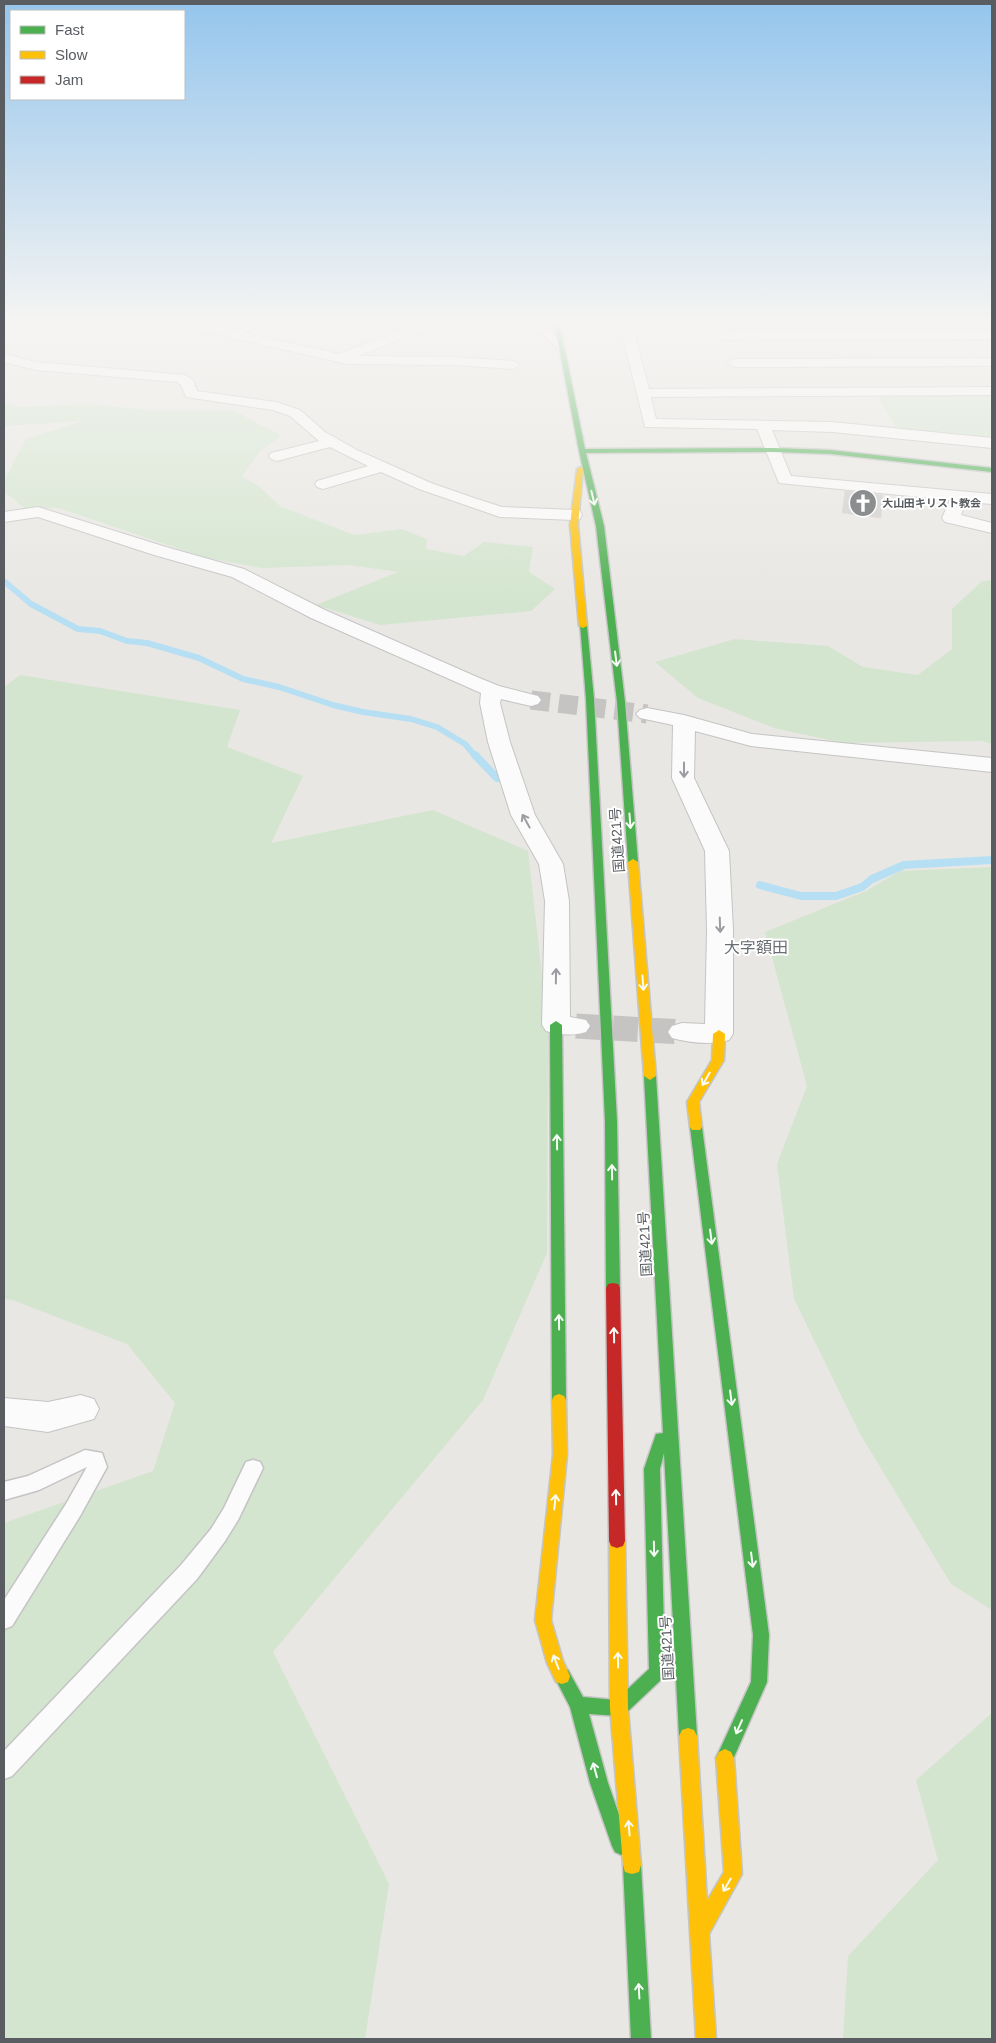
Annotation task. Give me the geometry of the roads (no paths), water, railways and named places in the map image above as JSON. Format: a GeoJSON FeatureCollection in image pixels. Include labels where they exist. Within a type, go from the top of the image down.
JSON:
{"type":"FeatureCollection","features":[{"type":"Feature","properties":{"kind":"main road","name":"国道421号"},"geometry":{"type":"LineString","coordinates":[[575,416],[600,526],[621,702],[654,1126],[668,1415],[706,2039]]}},
{"type":"Feature","properties":{"kind":"main road","name":"国道421号"},"geometry":{"type":"LineString","coordinates":[[582,450],[574,515],[590,699],[611,1121],[619,1708],[634,1883],[641,2039]]}},
{"type":"Feature","properties":{"kind":"main road"},"geometry":{"type":"LineString","coordinates":[[582,450],[773,450],[878,456],[992,470]]}},
{"type":"Feature","properties":{"kind":"main road"},"geometry":{"type":"LineString","coordinates":[[566,1026],[560,1455],[543,1620],[555,1663],[578,1705],[599,1783],[634,1883]]}},
{"type":"Feature","properties":{"kind":"main road"},"geometry":{"type":"LineString","coordinates":[[699,1934],[733,1874],[725,1758],[759,1682],[761,1635],[693,1102],[718,1060],[719,1034]]}},
{"type":"Feature","properties":{"kind":"main road"},"geometry":{"type":"LineString","coordinates":[[578,1705],[619,1708],[657,1672],[652,1469],[668,1415]]}},
{"type":"Feature","properties":{"kind":"street"},"geometry":{"type":"LineString","coordinates":[[298,416],[320,435],[351,453],[425,486],[500,512],[574,515]]}},
{"type":"Feature","properties":{"kind":"street"},"geometry":{"type":"LineString","coordinates":[[648,416],[650,424],[763,424],[853,428],[992,443]]}},
{"type":"Feature","properties":{"kind":"street"},"geometry":{"type":"LineString","coordinates":[[763,424],[785,480],[992,499]]}},
{"type":"Feature","properties":{"kind":"street"},"geometry":{"type":"LineString","coordinates":[[277,456],[331,442]]}},
{"type":"Feature","properties":{"kind":"street"},"geometry":{"type":"LineString","coordinates":[[323,484],[382,467]]}},
{"type":"Feature","properties":{"kind":"street"},"geometry":{"type":"LineString","coordinates":[[960,495],[951,518],[992,528]]}},
{"type":"Feature","properties":{"kind":"street"},"geometry":{"type":"LineString","coordinates":[[4,518],[38,512],[160,551],[238,573],[318,614],[492,690],[531,700]]}},
{"type":"Feature","properties":{"kind":"street"},"geometry":{"type":"LineString","coordinates":[[492,690],[490,703],[499,742],[523,815],[551,864],[557,901],[566,1026]]}},
{"type":"Feature","properties":{"kind":"street"},"geometry":{"type":"LineString","coordinates":[[647,714],[684,721],[751,740],[992,765]]}},
{"type":"Feature","properties":{"kind":"street"},"geometry":{"type":"LineString","coordinates":[[682,1032],[719,1034],[720,930],[717,850],[684,778],[684,721]]}},
{"type":"Feature","properties":{"kind":"street"},"geometry":{"type":"LineString","coordinates":[[4,1412],[48,1417],[81,1409]]}},
{"type":"Feature","properties":{"kind":"lane"},"geometry":{"type":"LineString","coordinates":[[4,1491],[32,1484],[85,1458],[96,1459],[97,1468],[4,1619]]}},
{"type":"Feature","properties":{"kind":"lane"},"geometry":{"type":"LineString","coordinates":[[4,1768],[189,1572],[218,1535],[231,1514],[253,1468]]}},
{"type":"Feature","properties":{"kind":"waterway"},"geometry":{"type":"LineString","coordinates":[[4,581],[31,604],[78,629],[100,631],[127,641],[147,643],[199,658],[243,679],[279,687],[333,705],[363,712],[411,719],[437,727],[465,744],[476,757]]}},
{"type":"Feature","properties":{"kind":"waterway"},"geometry":{"type":"LineString","coordinates":[[475,755],[497,778]]}},
{"type":"Feature","properties":{"kind":"waterway"},"geometry":{"type":"LineString","coordinates":[[760,885],[801,896],[836,896],[862,887],[872,879],[904,865],[992,860]]}},
{"type":"Feature","properties":{"kind":"tunnel"},"geometry":{"type":"LineString","coordinates":[[531,700],[647,714]]}},
{"type":"Feature","properties":{"kind":"tunnel"},"geometry":{"type":"LineString","coordinates":[[576,1026],[682,1032]]}},
{"type":"Feature","properties":{"kind":"place","name":"大山田キリスト教会"},"geometry":{"type":"Point","coordinates":[863,503]}},
{"type":"Feature","properties":{"kind":"district","name":"大字額田"},"geometry":{"type":"Point","coordinates":[756,947]}}]}
